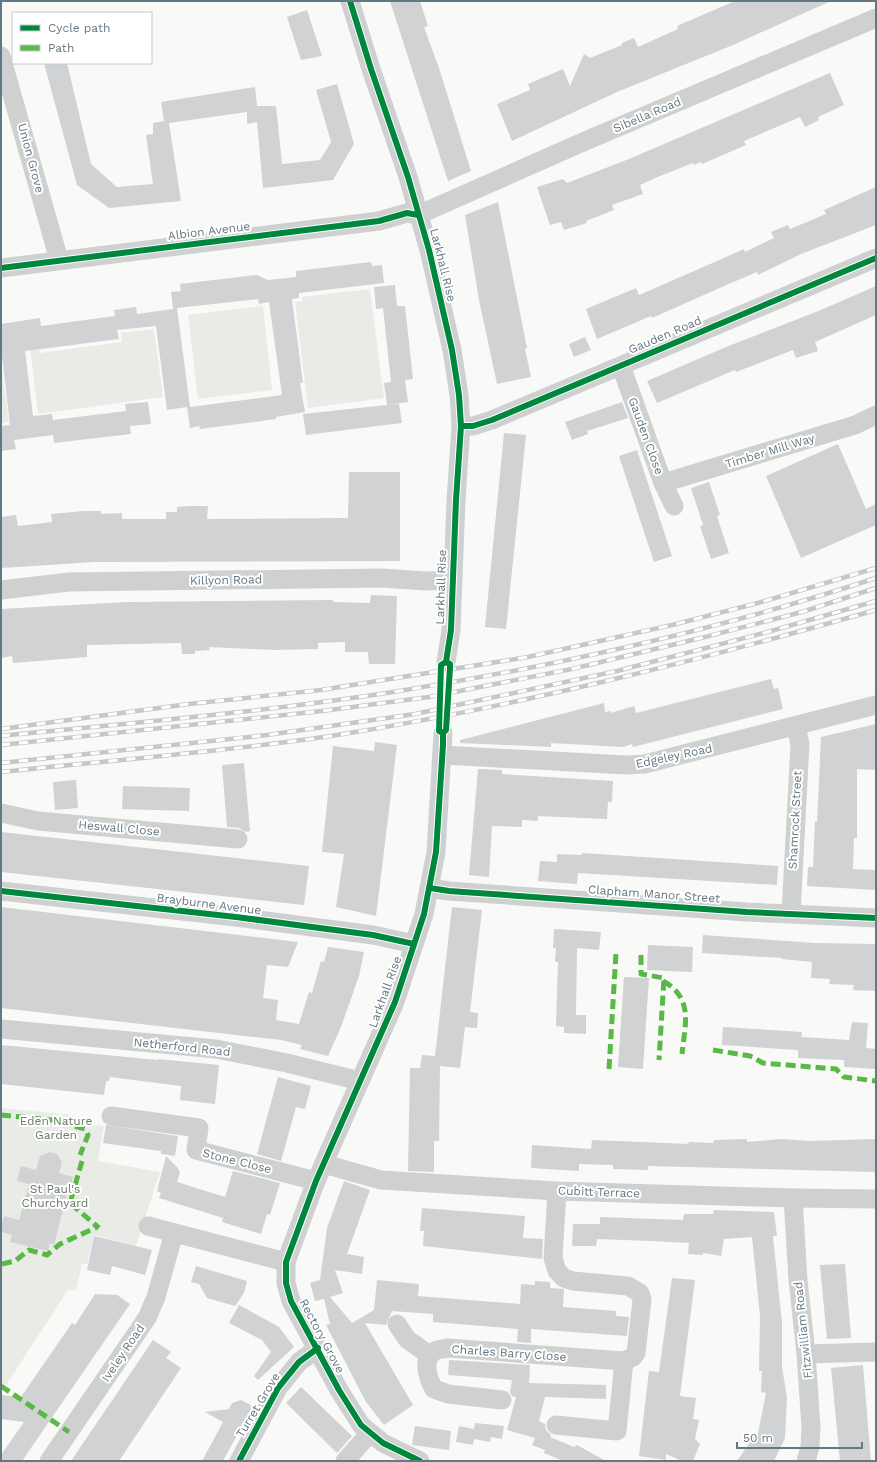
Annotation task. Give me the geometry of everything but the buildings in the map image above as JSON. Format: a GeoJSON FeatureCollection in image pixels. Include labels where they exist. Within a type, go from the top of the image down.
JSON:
{"type":"FeatureCollection","features":[{"type":"Feature","properties":{"kind":"street","name":"Larkhall Rise"},"geometry":{"type":"LineString","coordinates":[[350,1],[429,250],[452,350],[461,426],[450,634],[446,662]]}},
{"type":"Feature","properties":{"kind":"street","name":"Sibella Road"},"geometry":{"type":"LineString","coordinates":[[418,214],[583,142],[876,18]]}},
{"type":"Feature","properties":{"kind":"street","name":"Union Grove"},"geometry":{"type":"LineString","coordinates":[[1,56],[60,260]]}},
{"type":"Feature","properties":{"kind":"street","name":"Albion Avenue"},"geometry":{"type":"LineString","coordinates":[[1,268],[379,221],[407,213],[418,214]]}},
{"type":"Feature","properties":{"kind":"street","name":"Gauden Road"},"geometry":{"type":"LineString","coordinates":[[461,426],[473,426],[492,420],[876,258]]}},
{"type":"Feature","properties":{"kind":"street","name":"Gauden Close"},"geometry":{"type":"LineString","coordinates":[[621,366],[663,483],[674,506]]}},
{"type":"Feature","properties":{"kind":"street","name":"Timber Mill Way"},"geometry":{"type":"LineString","coordinates":[[663,483],[855,424],[876,414]]}},
{"type":"Feature","properties":{"kind":"street","name":"Killyon Road"},"geometry":{"type":"LineString","coordinates":[[1,590],[43,584],[88,582],[383,578],[425,581],[452,580]]}},
{"type":"Feature","properties":{"kind":"street","name":"Edgeley Road"},"geometry":{"type":"LineString","coordinates":[[443,755],[636,765],[653,763],[876,705]]}},
{"type":"Feature","properties":{"kind":"street","name":"Shamrock Street"},"geometry":{"type":"LineString","coordinates":[[791,913],[799,751],[796,727]]}},
{"type":"Feature","properties":{"kind":"street","name":"Larkhall Rise"},"geometry":{"type":"LineString","coordinates":[[324,1164],[395,1002],[430,888],[436,852],[443,755],[442,733]]}},
{"type":"Feature","properties":{"kind":"street","name":"Heswall Close"},"geometry":{"type":"LineString","coordinates":[[1,813],[38,821],[238,839]]}},
{"type":"Feature","properties":{"kind":"street","name":"Clapham Manor Street"},"geometry":{"type":"LineString","coordinates":[[430,888],[449,891],[876,918]]}},
{"type":"Feature","properties":{"kind":"street","name":"Brayburne Avenue"},"geometry":{"type":"LineString","coordinates":[[1,891],[244,918],[373,935],[414,944]]}},
{"type":"Feature","properties":{"kind":"street","name":"Netherford Road"},"geometry":{"type":"LineString","coordinates":[[1,1029],[216,1049],[287,1063],[360,1081]]}},
{"type":"Feature","properties":{"kind":"street","name":"Stone Close"},"geometry":{"type":"LineString","coordinates":[[111,1116],[199,1128],[196,1150],[316,1181]]}},
{"type":"Feature","properties":{"kind":"street","name":"Rectory Grove"},"geometry":{"type":"LineString","coordinates":[[324,1164],[316,1181],[286,1262],[286,1283],[291,1301],[301,1322],[318,1348],[352,1412],[361,1425],[383,1443],[420,1461]]}},
{"type":"Feature","properties":{"kind":"street","name":"Cubitt Terrace"},"geometry":{"type":"LineString","coordinates":[[324,1164],[381,1180],[557,1191],[793,1198],[876,1198]]}},
{"type":"Feature","properties":{"kind":"street"},"geometry":{"type":"LineString","coordinates":[[556,1425],[617,1431],[624,1361],[633,1357],[636,1353],[642,1300],[640,1293],[628,1286],[573,1281],[564,1278],[557,1271],[553,1258],[557,1191]]}},
{"type":"Feature","properties":{"kind":"street","name":"Fitzwilliam Road"},"geometry":{"type":"LineString","coordinates":[[793,1198],[798,1280],[806,1354],[811,1428],[810,1447],[806,1461]]}},
{"type":"Feature","properties":{"kind":"street"},"geometry":{"type":"LineString","coordinates":[[148,1226],[286,1262]]}},
{"type":"Feature","properties":{"kind":"street","name":"Iveley Road"},"geometry":{"type":"LineString","coordinates":[[49,1461],[147,1318],[156,1297],[174,1233]]}},
{"type":"Feature","properties":{"kind":"street"},"geometry":{"type":"LineString","coordinates":[[397,1324],[407,1339],[429,1355],[427,1367],[428,1379],[434,1389],[448,1394],[502,1400]]}},
{"type":"Feature","properties":{"kind":"street","name":"Turret Grove"},"geometry":{"type":"LineString","coordinates":[[239,1461],[278,1388],[296,1366],[318,1348]]}},
{"type":"Feature","properties":{"kind":"street","name":"Charles Barry Close"},"geometry":{"type":"LineString","coordinates":[[429,1355],[435,1350],[448,1348],[624,1361]]}},
{"type":"Feature","properties":{"kind":"street"},"geometry":{"type":"LineString","coordinates":[[806,1354],[876,1352]]}},
{"type":"Feature","properties":{"kind":"street"},"geometry":{"type":"LineString","coordinates":[[345,1461],[370,1433]]}},
{"type":"Feature","properties":{"kind":"green space"},"geometry":{"type":"Polygon","coordinates":[[[370,289],[384,398],[308,408],[295,302],[302,301],[302,297],[370,289]]]}},
{"type":"Feature","properties":{"kind":"green space"},"geometry":{"type":"Polygon","coordinates":[[[263,306],[272,390],[198,399],[188,315],[263,306]]]}},
{"type":"Feature","properties":{"kind":"green space"},"geometry":{"type":"Polygon","coordinates":[[[154,329],[163,397],[38,414],[30,347],[38,346],[40,353],[122,342],[121,333],[154,329]]]}},
{"type":"Feature","properties":{"kind":"green space"},"geometry":{"type":"Polygon","coordinates":[[[1,361],[9,422],[1,423],[1,361]]]}},
{"type":"Feature","properties":{"kind":"green space","name":"St Paul's Churchyard"},"geometry":{"type":"Polygon","coordinates":[[[1,1108],[73,1115],[73,1123],[104,1126],[98,1161],[160,1172],[136,1246],[94,1235],[87,1264],[82,1264],[76,1290],[68,1290],[6,1385],[1,1386],[1,1108]]]}},
{"type":"Feature","properties":{"kind":"railway"},"geometry":{"type":"LineString","coordinates":[[1,729],[189,704],[321,690],[528,657],[672,625],[758,603],[876,568]]}},
{"type":"Feature","properties":{"kind":"railway"},"geometry":{"type":"LineString","coordinates":[[1,736],[197,717],[344,699],[515,671],[637,645],[697,630],[817,597],[876,578]]}},
{"type":"Feature","properties":{"kind":"railway"},"geometry":{"type":"LineString","coordinates":[[1,745],[322,711],[429,697],[572,669],[705,637],[802,612],[876,588]]}},
{"type":"Feature","properties":{"kind":"railway"},"geometry":{"type":"LineString","coordinates":[[1,763],[267,735],[415,714],[617,671],[764,633],[876,601]]}},
{"type":"Feature","properties":{"kind":"railway"},"geometry":{"type":"LineString","coordinates":[[1,772],[249,747],[331,736],[400,724],[537,697],[673,665],[876,610]]}},
{"type":"Feature","properties":{"kind":"marked path"},"geometry":{"type":"LineString","coordinates":[[609,1069],[616,953]]}},
{"type":"Feature","properties":{"kind":"marked path"},"geometry":{"type":"LineString","coordinates":[[641,955],[641,974],[664,978],[659,1060]]}},
{"type":"Feature","properties":{"kind":"marked path"},"geometry":{"type":"LineString","coordinates":[[663,981],[673,988],[683,1004],[685,1023],[682,1054]]}},
{"type":"Feature","properties":{"kind":"marked path"},"geometry":{"type":"LineString","coordinates":[[713,1050],[750,1056],[763,1063],[836,1069],[844,1077],[876,1081]]}},
{"type":"Feature","properties":{"kind":"marked path"},"geometry":{"type":"LineString","coordinates":[[1,1115],[52,1120],[85,1129],[88,1135],[80,1155]]}},
{"type":"Feature","properties":{"kind":"marked path"},"geometry":{"type":"LineString","coordinates":[[82,1161],[70,1203],[99,1228]]}},
{"type":"Feature","properties":{"kind":"marked path"},"geometry":{"type":"LineString","coordinates":[[2,1264],[15,1261],[29,1250],[47,1255],[60,1244],[95,1228],[96,1226]]}},
{"type":"Feature","properties":{"kind":"marked path"},"geometry":{"type":"LineString","coordinates":[[1,1386],[69,1432]]}},
{"type":"Feature","properties":{"kind":"cycle path"},"geometry":{"type":"LineString","coordinates":[[350,1],[371,69],[408,177],[429,250],[452,350],[459,395],[461,426],[456,500],[451,630],[446,662],[441,665],[439,731],[443,733],[443,745],[436,852],[424,914],[395,1002],[316,1181],[286,1262],[286,1283],[291,1301],[339,1390],[361,1425],[383,1443],[420,1461]]}},
{"type":"Feature","properties":{"kind":"cycle path"},"geometry":{"type":"LineString","coordinates":[[1,268],[379,221],[407,213],[418,215]]}},
{"type":"Feature","properties":{"kind":"cycle path"},"geometry":{"type":"LineString","coordinates":[[461,426],[473,426],[492,420],[876,258]]}},
{"type":"Feature","properties":{"kind":"cycle path"},"geometry":{"type":"LineString","coordinates":[[443,733],[446,730],[450,668],[450,664],[446,662]]}},
{"type":"Feature","properties":{"kind":"cycle path"},"geometry":{"type":"LineString","coordinates":[[430,888],[449,891],[747,912],[876,918]]}},
{"type":"Feature","properties":{"kind":"cycle path"},"geometry":{"type":"LineString","coordinates":[[1,891],[236,917],[373,935],[414,944]]}},
{"type":"Feature","properties":{"kind":"cycle path"},"geometry":{"type":"LineString","coordinates":[[239,1461],[278,1388],[299,1362],[318,1348]]}},
{"type":"Feature","properties":{"kind":"park label","name":"Eden Nature Garden"},"geometry":{"type":"Point","coordinates":[56,1128]}}]}
